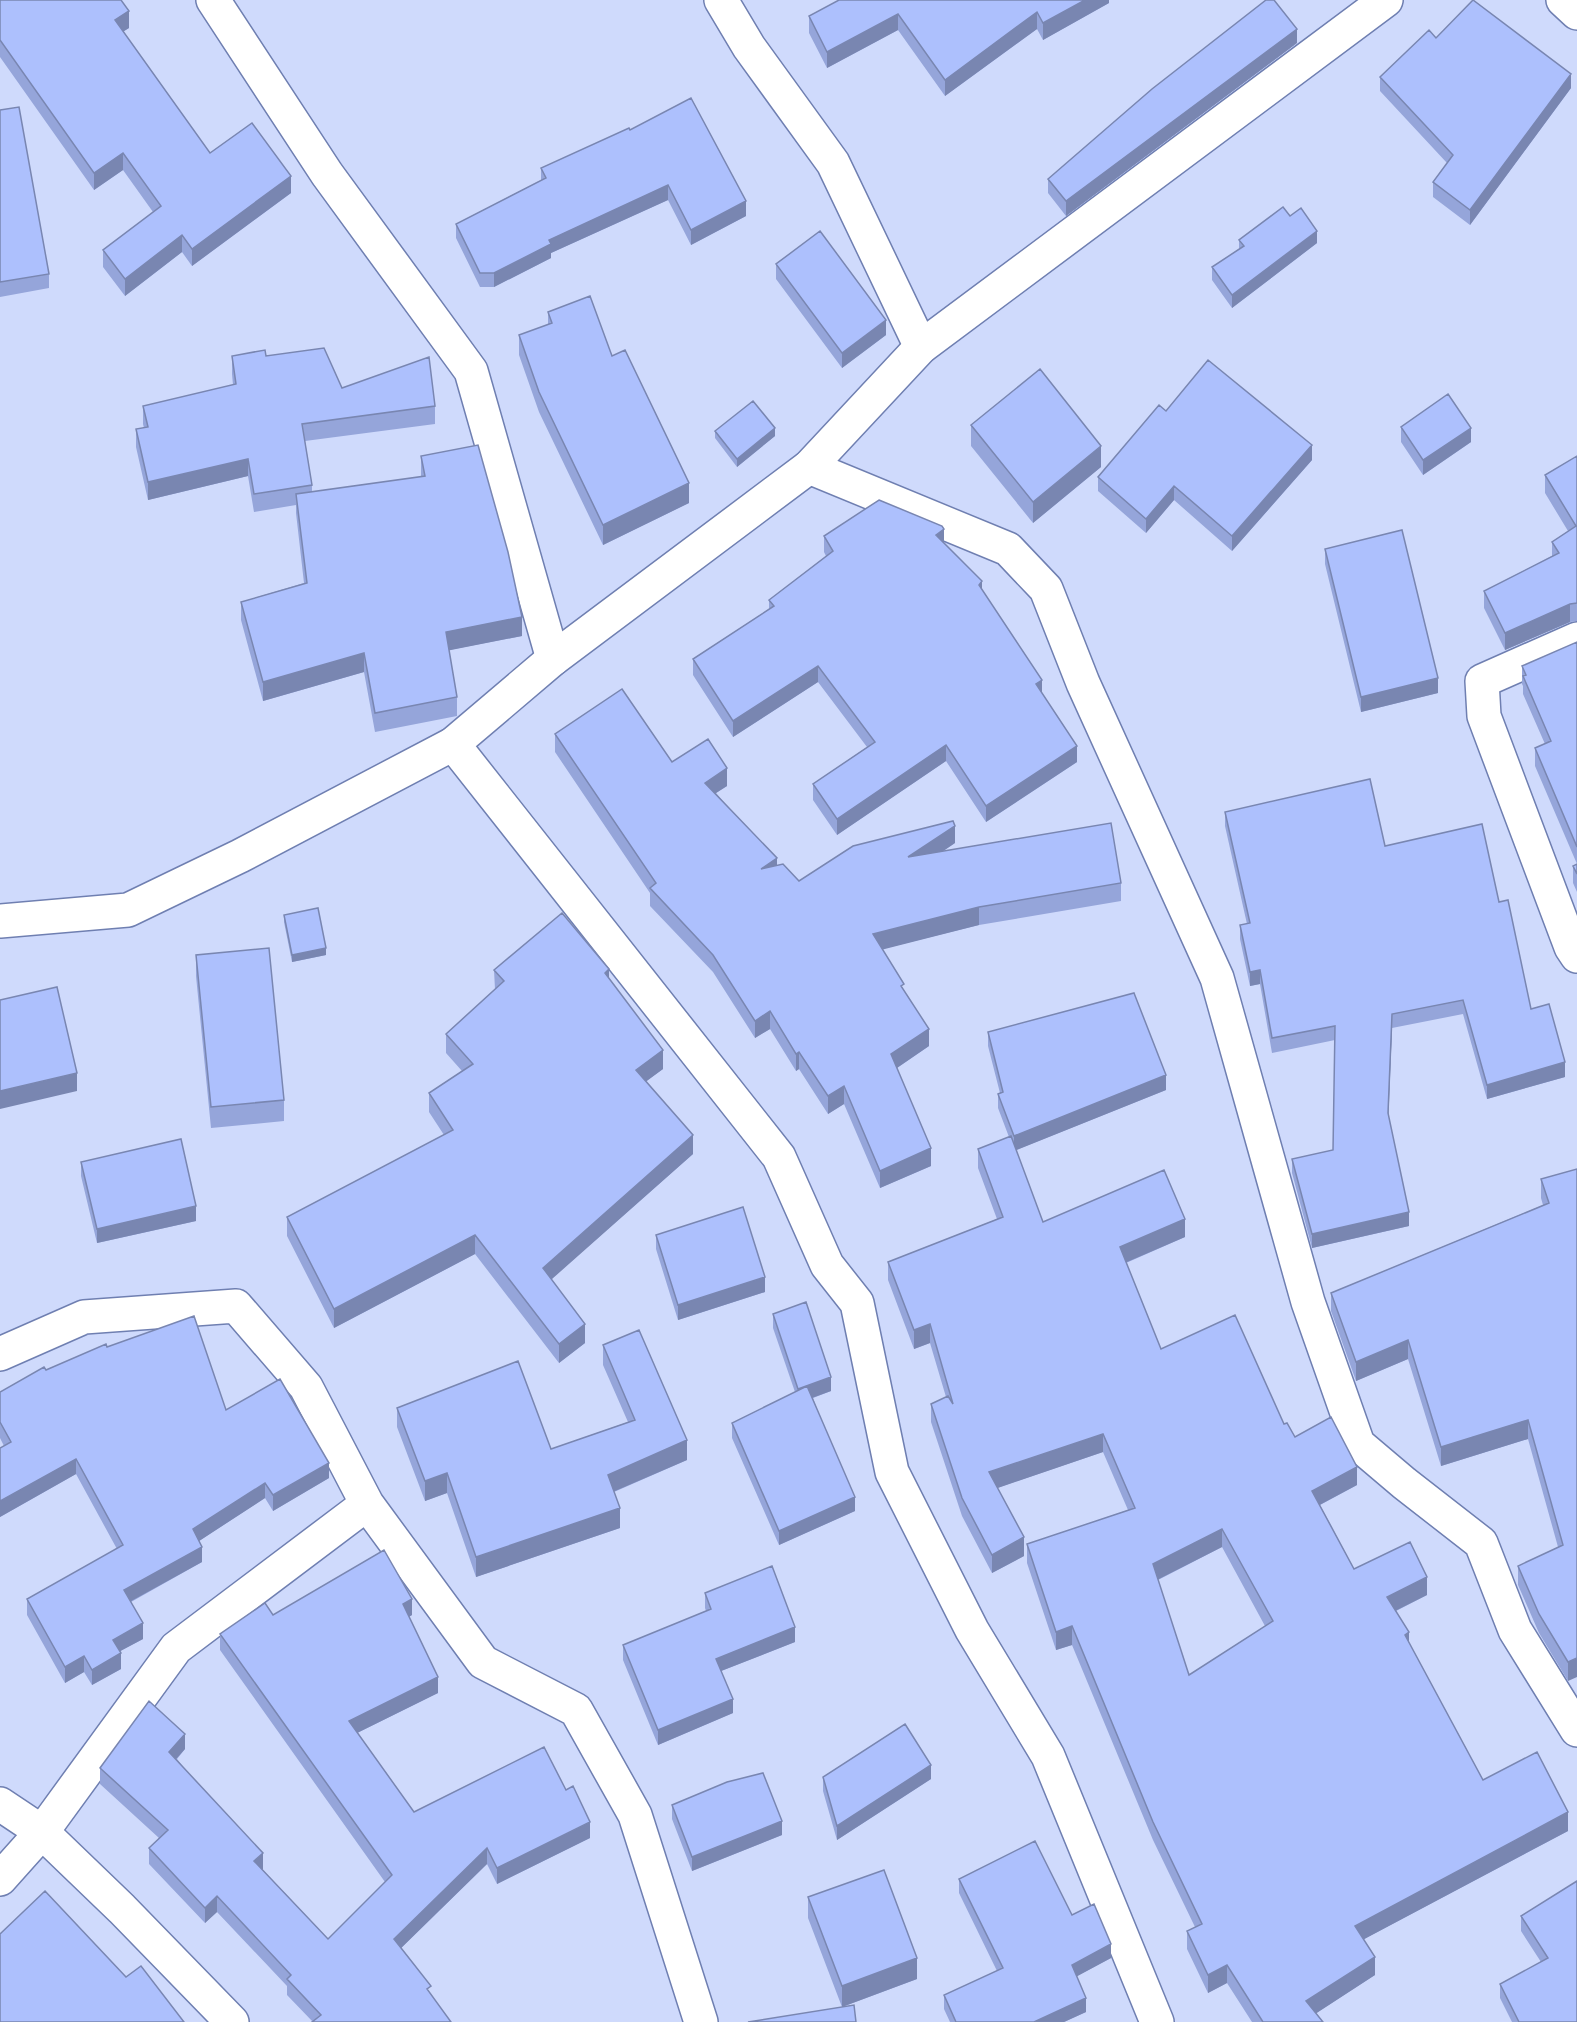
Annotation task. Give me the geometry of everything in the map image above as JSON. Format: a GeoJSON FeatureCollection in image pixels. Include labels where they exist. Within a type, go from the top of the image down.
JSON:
{"type":"FeatureCollection","features":[{"type":"Feature","properties":{"kind":"street"},"geometry":{"type":"LineString","coordinates":[[213,0],[327,174],[471,370],[553,659]]}},
{"type":"Feature","properties":{"kind":"street"},"geometry":{"type":"LineString","coordinates":[[721,0],[749,47],[833,163],[921,347]]}},
{"type":"Feature","properties":{"kind":"street"},"geometry":{"type":"LineString","coordinates":[[0,921],[128,910],[240,856],[453,744],[553,659],[809,467],[921,347],[1386,0]]}},
{"type":"Feature","properties":{"kind":"street"},"geometry":{"type":"LineString","coordinates":[[1563,0],[1577,13]]}},
{"type":"Feature","properties":{"kind":"street"},"geometry":{"type":"LineString","coordinates":[[809,467],[1008,549],[1046,589],[1083,683],[1217,978],[1308,1302],[1358,1444],[1404,1484],[1481,1543],[1515,1630],[1568,1698],[1577,1730]]}},
{"type":"Feature","properties":{"kind":"street"},"geometry":{"type":"LineString","coordinates":[[1577,639],[1482,681],[1484,716],[1571,947],[1577,956]]}},
{"type":"Feature","properties":{"kind":"street"},"geometry":{"type":"LineString","coordinates":[[453,744],[779,1157],[827,1265],[857,1303],[892,1472],[972,1630],[1048,1756],[1157,2022]]}},
{"type":"Feature","properties":{"kind":"street"},"geometry":{"type":"LineString","coordinates":[[0,1354],[84,1317],[236,1306],[306,1387],[367,1504],[483,1662],[576,1710],[635,1815],[701,2022]]}},
{"type":"Feature","properties":{"kind":"street"},"geometry":{"type":"LineString","coordinates":[[0,1879],[42,1832],[176,1648],[367,1504]]}},
{"type":"Feature","properties":{"kind":"street"},"geometry":{"type":"LineString","coordinates":[[0,1804],[42,1832],[232,2022]]}},
{"type":"Feature","properties":{"kind":"building"},"geometry":{"type":"Polygon","coordinates":[[[0,0],[121,0],[129,11],[115,20],[210,153],[252,123],[291,176],[192,249],[182,235],[125,279],[103,250],[161,206],[123,153],[94,173],[0,40],[0,0]]]}},
{"type":"Feature","properties":{"kind":"building"},"geometry":{"type":"Polygon","coordinates":[[[839,0],[1085,0],[1043,23],[1037,12],[945,80],[898,14],[827,52],[809,16],[839,0]]]}},
{"type":"Feature","properties":{"kind":"building"},"geometry":{"type":"Polygon","coordinates":[[[1266,0],[1274,0],[1297,29],[1066,201],[1048,179],[1152,89],[1266,0]]]}},
{"type":"Feature","properties":{"kind":"building"},"geometry":{"type":"Polygon","coordinates":[[[1473,0],[1571,74],[1470,210],[1433,182],[1453,155],[1380,77],[1429,30],[1436,38],[1473,0]]]}},
{"type":"Feature","properties":{"kind":"building"},"geometry":{"type":"Polygon","coordinates":[[[691,98],[746,201],[691,230],[668,185],[549,240],[551,244],[494,273],[480,273],[456,224],[546,178],[541,168],[629,128],[630,130],[691,98]]]}},
{"type":"Feature","properties":{"kind":"building"},"geometry":{"type":"Polygon","coordinates":[[[19,107],[49,274],[0,282],[0,110],[19,107]]]}},
{"type":"Feature","properties":{"kind":"building"},"geometry":{"type":"Polygon","coordinates":[[[1283,207],[1290,216],[1301,208],[1317,231],[1232,295],[1212,267],[1244,246],[1239,240],[1283,207]]]}},
{"type":"Feature","properties":{"kind":"building"},"geometry":{"type":"Polygon","coordinates":[[[820,231],[886,320],[842,353],[776,264],[820,231]]]}},
{"type":"Feature","properties":{"kind":"building"},"geometry":{"type":"Polygon","coordinates":[[[590,296],[612,356],[625,350],[689,483],[603,525],[539,392],[519,335],[552,323],[548,312],[590,296]]]}},
{"type":"Feature","properties":{"kind":"building"},"geometry":{"type":"Polygon","coordinates":[[[324,348],[342,388],[429,357],[435,406],[302,424],[312,485],[254,494],[248,459],[148,482],[136,429],[148,427],[143,406],[236,384],[232,356],[265,350],[266,356],[324,348]]]}},
{"type":"Feature","properties":{"kind":"building"},"geometry":{"type":"Polygon","coordinates":[[[1208,360],[1312,445],[1232,536],[1174,486],[1146,519],[1098,477],[1159,405],[1166,411],[1208,360]]]}},
{"type":"Feature","properties":{"kind":"building"},"geometry":{"type":"Polygon","coordinates":[[[1040,369],[1101,446],[1033,502],[971,425],[1040,369]]]}},
{"type":"Feature","properties":{"kind":"building"},"geometry":{"type":"Polygon","coordinates":[[[1448,394],[1471,428],[1423,460],[1401,427],[1448,394]]]}},
{"type":"Feature","properties":{"kind":"building"},"geometry":{"type":"Polygon","coordinates":[[[753,401],[775,428],[737,459],[715,431],[753,401]]]}},
{"type":"Feature","properties":{"kind":"building"},"geometry":{"type":"Polygon","coordinates":[[[478,445],[508,552],[522,617],[446,632],[457,697],[375,713],[364,653],[263,682],[241,602],[307,583],[296,494],[425,476],[421,456],[478,445]]]}},
{"type":"Feature","properties":{"kind":"building"},"geometry":{"type":"Polygon","coordinates":[[[1577,456],[1577,603],[1505,633],[1484,591],[1559,553],[1552,542],[1576,526],[1545,475],[1577,456]]]}},
{"type":"Feature","properties":{"kind":"building"},"geometry":{"type":"Polygon","coordinates":[[[879,500],[942,526],[944,529],[936,535],[982,581],[979,585],[1042,680],[1036,684],[1077,746],[986,806],[946,745],[837,819],[813,784],[875,742],[818,666],[733,721],[693,659],[774,606],[769,600],[833,551],[824,536],[879,500]]]}},
{"type":"Feature","properties":{"kind":"building"},"geometry":{"type":"Polygon","coordinates":[[[1402,530],[1438,678],[1361,697],[1325,549],[1402,530]]]}},
{"type":"Feature","properties":{"kind":"building"},"geometry":{"type":"Polygon","coordinates":[[[1577,642],[1577,847],[1535,748],[1551,741],[1523,676],[1526,675],[1522,666],[1577,642]]]}},
{"type":"Feature","properties":{"kind":"building"},"geometry":{"type":"Polygon","coordinates":[[[622,689],[672,762],[708,739],[727,768],[705,783],[777,858],[761,869],[783,864],[799,881],[853,846],[953,821],[955,826],[908,857],[1111,823],[1121,883],[979,907],[873,934],[904,984],[901,986],[929,1029],[891,1054],[931,1148],[880,1171],[844,1086],[828,1096],[799,1052],[796,1054],[770,1011],[755,1021],[713,955],[650,888],[656,883],[555,734],[622,689]]]}},
{"type":"Feature","properties":{"kind":"building"},"geometry":{"type":"Polygon","coordinates":[[[1370,779],[1385,846],[1482,824],[1499,902],[1508,900],[1531,1009],[1549,1004],[1565,1062],[1487,1085],[1463,1000],[1392,1014],[1388,1113],[1409,1212],[1312,1234],[1292,1159],[1333,1150],[1335,1026],[1272,1038],[1260,970],[1250,972],[1240,925],[1250,923],[1225,812],[1370,779]]]}},
{"type":"Feature","properties":{"kind":"building"},"geometry":{"type":"Polygon","coordinates":[[[318,908],[326,948],[292,955],[284,915],[318,908]]]}},
{"type":"Feature","properties":{"kind":"building"},"geometry":{"type":"Polygon","coordinates":[[[562,913],[609,969],[605,973],[663,1050],[636,1070],[693,1135],[543,1268],[585,1324],[559,1344],[475,1235],[334,1309],[287,1217],[453,1130],[429,1093],[473,1064],[446,1034],[504,981],[494,970],[562,913]]]}},
{"type":"Feature","properties":{"kind":"building"},"geometry":{"type":"Polygon","coordinates":[[[269,948],[284,1100],[211,1107],[196,955],[269,948]]]}},
{"type":"Feature","properties":{"kind":"building"},"geometry":{"type":"Polygon","coordinates":[[[57,987],[77,1073],[0,1091],[0,1000],[57,987]]]}},
{"type":"Feature","properties":{"kind":"building"},"geometry":{"type":"Polygon","coordinates":[[[1134,993],[1166,1075],[1014,1136],[998,1094],[1003,1092],[988,1032],[1134,993]]]}},
{"type":"Feature","properties":{"kind":"building"},"geometry":{"type":"Polygon","coordinates":[[[1011,1136],[1043,1222],[1164,1170],[1185,1219],[1120,1247],[1161,1349],[1235,1315],[1284,1424],[1287,1423],[1295,1437],[1331,1417],[1357,1467],[1312,1491],[1354,1569],[1410,1542],[1427,1577],[1387,1597],[1409,1632],[1405,1635],[1483,1780],[1537,1752],[1568,1812],[1355,1926],[1375,1957],[1306,2001],[1323,2022],[1263,2022],[1227,1965],[1208,1975],[1187,1931],[1202,1924],[1153,1822],[1072,1626],[1056,1632],[1027,1544],[1135,1508],[1103,1434],[989,1472],[1024,1537],[992,1555],[962,1498],[931,1404],[948,1396],[953,1404],[930,1324],[914,1330],[888,1262],[1003,1217],[978,1149],[1011,1136]],[[1222,1529],[1153,1564],[1189,1675],[1273,1621],[1222,1529]]]}},
{"type":"Feature","properties":{"kind":"building"},"geometry":{"type":"Polygon","coordinates":[[[181,1139],[196,1206],[97,1229],[81,1162],[181,1139]]]}},
{"type":"Feature","properties":{"kind":"building"},"geometry":{"type":"Polygon","coordinates":[[[1577,1169],[1577,1658],[1568,1662],[1539,1614],[1518,1566],[1563,1545],[1528,1420],[1441,1447],[1408,1340],[1356,1362],[1331,1293],[1549,1203],[1541,1179],[1577,1169]]]}},
{"type":"Feature","properties":{"kind":"building"},"geometry":{"type":"Polygon","coordinates":[[[743,1207],[765,1277],[678,1305],[656,1235],[743,1207]]]}},
{"type":"Feature","properties":{"kind":"building"},"geometry":{"type":"Polygon","coordinates":[[[806,1302],[831,1377],[798,1389],[773,1314],[806,1302]]]}},
{"type":"Feature","properties":{"kind":"building"},"geometry":{"type":"Polygon","coordinates":[[[194,1316],[226,1410],[280,1379],[329,1463],[273,1495],[265,1483],[193,1529],[202,1547],[124,1590],[143,1623],[113,1640],[121,1653],[92,1670],[84,1656],[65,1667],[27,1599],[123,1545],[76,1459],[0,1501],[0,1448],[11,1442],[0,1422],[0,1392],[44,1367],[46,1370],[106,1344],[107,1347],[194,1316]]]}},
{"type":"Feature","properties":{"kind":"building"},"geometry":{"type":"Polygon","coordinates":[[[639,1330],[687,1440],[608,1475],[620,1508],[476,1557],[447,1473],[425,1481],[397,1408],[518,1361],[551,1449],[635,1420],[603,1345],[639,1330]]]}},
{"type":"Feature","properties":{"kind":"building"},"geometry":{"type":"Polygon","coordinates":[[[807,1386],[855,1497],[779,1531],[732,1423],[807,1386]]]}},
{"type":"Feature","properties":{"kind":"building"},"geometry":{"type":"Polygon","coordinates":[[[384,1550],[412,1599],[403,1604],[438,1677],[349,1721],[414,1812],[544,1747],[566,1790],[573,1786],[590,1822],[497,1868],[487,1848],[394,1939],[431,1986],[427,1989],[451,2022],[312,2022],[321,2015],[287,1979],[291,1975],[217,1896],[205,1908],[149,1848],[168,1830],[100,1768],[149,1701],[185,1734],[169,1752],[263,1853],[254,1861],[328,1939],[392,1875],[220,1634],[265,1603],[273,1615],[384,1550]]]}},
{"type":"Feature","properties":{"kind":"building"},"geometry":{"type":"Polygon","coordinates":[[[772,1566],[795,1627],[716,1659],[733,1699],[658,1730],[623,1645],[711,1609],[705,1593],[772,1566]]]}},
{"type":"Feature","properties":{"kind":"building"},"geometry":{"type":"Polygon","coordinates":[[[905,1724],[931,1765],[837,1826],[823,1777],[905,1724]]]}},
{"type":"Feature","properties":{"kind":"building"},"geometry":{"type":"Polygon","coordinates":[[[763,1773],[782,1821],[692,1857],[672,1805],[727,1782],[763,1773]]]}},
{"type":"Feature","properties":{"kind":"building"},"geometry":{"type":"Polygon","coordinates":[[[1035,1841],[1072,1915],[1094,1904],[1111,1944],[1072,1965],[1086,1998],[1034,2022],[956,2022],[944,1995],[1003,1968],[959,1879],[1035,1841]]]}},
{"type":"Feature","properties":{"kind":"building"},"geometry":{"type":"Polygon","coordinates":[[[884,1870],[917,1958],[842,1986],[808,1897],[884,1870]]]}},
{"type":"Feature","properties":{"kind":"building"},"geometry":{"type":"Polygon","coordinates":[[[1577,1881],[1577,2022],[1519,2022],[1500,1984],[1548,1958],[1521,1916],[1577,1881]]]}},
{"type":"Feature","properties":{"kind":"building"},"geometry":{"type":"Polygon","coordinates":[[[45,1891],[126,1977],[141,1966],[184,2022],[0,2022],[0,1934],[45,1891]]]}},
{"type":"Feature","properties":{"kind":"building"},"geometry":{"type":"Polygon","coordinates":[[[854,2005],[856,2022],[748,2022],[854,2005]]]}}]}
